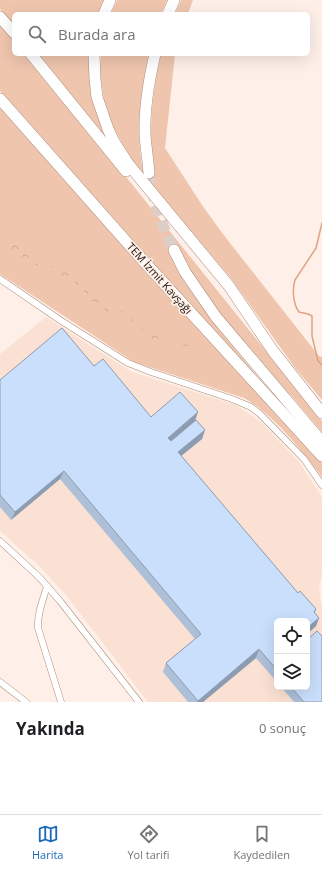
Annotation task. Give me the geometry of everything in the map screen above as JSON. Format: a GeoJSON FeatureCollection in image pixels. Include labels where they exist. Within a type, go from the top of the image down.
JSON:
{"type":"FeatureCollection","features":[{"type":"Feature","properties":{"kind":"highway"},"geometry":{"type":"LineString","coordinates":[[169,12],[174,0]]}},
{"type":"Feature","properties":{"kind":"highway"},"geometry":{"type":"LineString","coordinates":[[0,17],[12,31]]}},
{"type":"Feature","properties":{"kind":"highway"},"geometry":{"type":"LineString","coordinates":[[33,56],[322,413]]}},
{"type":"Feature","properties":{"kind":"highway"},"geometry":{"type":"LineString","coordinates":[[94,56],[97,97],[114,142],[129,165],[229,286],[273,351]]}},
{"type":"Feature","properties":{"kind":"highway"},"geometry":{"type":"LineString","coordinates":[[149,173],[145,134],[148,86],[155,56]]}},
{"type":"Feature","properties":{"kind":"highway","name":"TEM İzmit Kavşağı"},"geometry":{"type":"LineString","coordinates":[[0,99],[144,261],[322,456]]}},
{"type":"Feature","properties":{"kind":"highway"},"geometry":{"type":"LineString","coordinates":[[174,250],[184,272],[216,317],[322,442]]}},
{"type":"Feature","properties":{"kind":"street"},"geometry":{"type":"LineString","coordinates":[[0,279],[60,320],[128,363],[251,407],[260,414],[304,459],[322,485]]}},
{"type":"Feature","properties":{"kind":"street"},"geometry":{"type":"LineString","coordinates":[[0,541],[39,577],[60,601],[139,702]]}},
{"type":"Feature","properties":{"kind":"street"},"geometry":{"type":"LineString","coordinates":[[47,586],[42,603],[38,628],[61,702]]}},
{"type":"Feature","properties":{"kind":"street"},"geometry":{"type":"LineString","coordinates":[[0,682],[26,702]]}},
{"type":"Feature","properties":{"kind":"shaded area"},"geometry":{"type":"Polygon","coordinates":[[[46,317],[132,372],[236,405],[261,422],[299,462],[322,497],[322,574],[319,589],[322,608],[322,702],[148,702],[66,595],[39,566],[0,531],[0,354],[46,317]]]}},
{"type":"Feature","properties":{"kind":"green space"},"geometry":{"type":"Polygon","coordinates":[[[0,0],[104,0],[100,12],[12,12],[12,24],[0,9],[0,0]]]}},
{"type":"Feature","properties":{"kind":"green space"},"geometry":{"type":"Polygon","coordinates":[[[117,0],[167,0],[162,12],[112,12],[117,0]]]}},
{"type":"Feature","properties":{"kind":"green space"},"geometry":{"type":"Polygon","coordinates":[[[181,0],[193,0],[189,12],[176,12],[181,0]]]}},
{"type":"Feature","properties":{"kind":"green space"},"geometry":{"type":"Polygon","coordinates":[[[0,24],[12,39],[12,56],[26,56],[123,173],[322,421],[322,432],[236,335],[174,250],[169,253],[185,283],[215,325],[273,395],[107,213],[0,91],[0,24]]]}},
{"type":"Feature","properties":{"kind":"green space"},"geometry":{"type":"Polygon","coordinates":[[[39,56],[90,56],[92,97],[104,135],[39,56]]]}},
{"type":"Feature","properties":{"kind":"green space"},"geometry":{"type":"Polygon","coordinates":[[[101,56],[149,56],[141,97],[139,141],[143,170],[155,174],[151,134],[155,84],[161,56],[175,56],[165,148],[204,208],[226,238],[319,356],[322,357],[322,400],[295,368],[230,277],[129,156],[109,119],[104,100],[100,72],[101,56]]]}},
{"type":"Feature","properties":{"kind":"green space"},"geometry":{"type":"Polygon","coordinates":[[[0,108],[322,463],[322,477],[276,423],[266,413],[244,398],[134,362],[0,274],[0,108]]]}},
{"type":"Feature","properties":{"kind":"green space"},"geometry":{"type":"Polygon","coordinates":[[[0,240],[9,241],[19,247],[29,250],[54,267],[69,270],[84,279],[108,303],[126,313],[146,332],[186,342],[189,343],[189,345],[169,344],[153,341],[93,302],[79,286],[68,278],[54,274],[21,257],[0,244],[0,240]]]}},
{"type":"Feature","properties":{"kind":"building"},"geometry":{"type":"Polygon","coordinates":[[[62,328],[94,366],[103,359],[151,417],[180,392],[198,412],[168,438],[171,441],[196,420],[205,430],[178,452],[298,593],[300,591],[316,609],[314,612],[319,618],[310,626],[310,618],[274,618],[274,666],[259,649],[198,701],[166,663],[201,634],[64,471],[15,512],[0,495],[0,380],[62,328]]]}},
{"type":"Feature","properties":{"kind":"building"},"geometry":{"type":"Polygon","coordinates":[[[317,631],[322,636],[322,702],[304,702],[294,690],[310,690],[310,637],[317,631]]]}},
{"type":"Feature","properties":{"kind":"waterway"},"geometry":{"type":"LineString","coordinates":[[322,223],[316,248],[295,280],[293,292],[295,305],[299,312],[312,316],[312,336],[318,361],[322,365]]}},
{"type":"Feature","properties":{"kind":"tunnel"},"geometry":{"type":"LineString","coordinates":[[149,173],[158,213],[174,250]]}}]}
